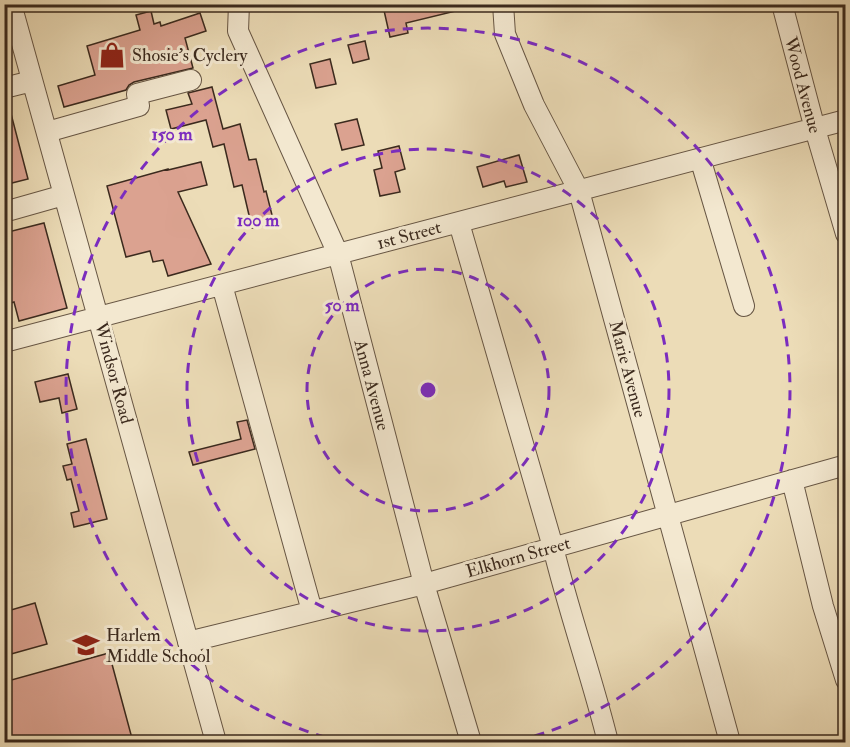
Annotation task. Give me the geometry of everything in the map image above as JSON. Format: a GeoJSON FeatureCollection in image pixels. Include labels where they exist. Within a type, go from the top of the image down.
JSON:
{"type":"FeatureCollection","features":[{"type":"Feature","properties":{"kind":"street","name":"Windsor Road"},"geometry":{"type":"LineString","coordinates":[[11,4],[216,742]]}},
{"type":"Feature","properties":{"kind":"street","name":"Anna Avenue"},"geometry":{"type":"LineString","coordinates":[[239,4],[238,31],[338,254],[424,584],[471,742]]}},
{"type":"Feature","properties":{"kind":"street","name":"Marie Avenue"},"geometry":{"type":"LineString","coordinates":[[503,4],[505,34],[534,105],[579,191],[730,742]]}},
{"type":"Feature","properties":{"kind":"street","name":"Wood Avenue"},"geometry":{"type":"LineString","coordinates":[[782,4],[814,129],[846,234]]}},
{"type":"Feature","properties":{"kind":"street"},"geometry":{"type":"LineString","coordinates":[[47,132],[139,106],[137,94],[191,80]]}},
{"type":"Feature","properties":{"kind":"street"},"geometry":{"type":"LineString","coordinates":[[4,88],[32,81]]}},
{"type":"Feature","properties":{"kind":"street","name":"1st Street"},"geometry":{"type":"LineString","coordinates":[[4,342],[846,120]]}},
{"type":"Feature","properties":{"kind":"street"},"geometry":{"type":"LineString","coordinates":[[700,158],[744,306]]}},
{"type":"Feature","properties":{"kind":"street"},"geometry":{"type":"LineString","coordinates":[[4,212],[64,195]]}},
{"type":"Feature","properties":{"kind":"street"},"geometry":{"type":"LineString","coordinates":[[459,222],[608,742]]}},
{"type":"Feature","properties":{"kind":"street"},"geometry":{"type":"LineString","coordinates":[[222,285],[312,611]]}},
{"type":"Feature","properties":{"kind":"street","name":"Elkhorn Street"},"geometry":{"type":"LineString","coordinates":[[188,642],[424,584],[846,465]]}},
{"type":"Feature","properties":{"kind":"street"},"geometry":{"type":"LineString","coordinates":[[792,480],[823,606],[846,680]]}},
{"type":"Feature","properties":{"kind":"building"},"geometry":{"type":"Polygon","coordinates":[[[390,4],[463,4],[464,9],[406,23],[408,33],[390,37],[383,6],[390,4]]]}},
{"type":"Feature","properties":{"kind":"building"},"geometry":{"type":"Polygon","coordinates":[[[151,11],[154,24],[160,22],[161,26],[200,13],[206,31],[185,38],[193,68],[134,82],[126,90],[64,107],[58,86],[95,75],[87,46],[140,30],[136,15],[151,11]]]}},
{"type":"Feature","properties":{"kind":"building"},"geometry":{"type":"Polygon","coordinates":[[[365,41],[369,59],[353,63],[348,45],[365,41]]]}},
{"type":"Feature","properties":{"kind":"building"},"geometry":{"type":"Polygon","coordinates":[[[330,59],[336,84],[316,88],[310,64],[330,59]]]}},
{"type":"Feature","properties":{"kind":"building"},"geometry":{"type":"Polygon","coordinates":[[[212,87],[223,129],[240,124],[249,160],[256,159],[274,223],[252,228],[242,185],[234,187],[224,144],[213,147],[206,120],[171,129],[166,110],[192,104],[188,93],[212,87]]]}},
{"type":"Feature","properties":{"kind":"building"},"geometry":{"type":"Polygon","coordinates":[[[4,106],[9,106],[28,179],[4,185],[4,106]]]}},
{"type":"Feature","properties":{"kind":"building"},"geometry":{"type":"Polygon","coordinates":[[[357,119],[364,145],[342,150],[335,124],[357,119]]]}},
{"type":"Feature","properties":{"kind":"building"},"geometry":{"type":"Polygon","coordinates":[[[399,146],[405,169],[395,172],[400,192],[380,196],[374,170],[382,168],[378,151],[399,146]]]}},
{"type":"Feature","properties":{"kind":"building"},"geometry":{"type":"Polygon","coordinates":[[[519,155],[527,182],[506,187],[504,181],[483,187],[477,167],[519,155]]]}},
{"type":"Feature","properties":{"kind":"building"},"geometry":{"type":"Polygon","coordinates":[[[201,162],[207,185],[178,192],[211,264],[168,276],[163,260],[153,262],[150,251],[126,257],[107,186],[201,162]]]}},
{"type":"Feature","properties":{"kind":"building"},"geometry":{"type":"Polygon","coordinates":[[[44,223],[67,308],[19,321],[14,302],[4,305],[4,233],[44,223]]]}},
{"type":"Feature","properties":{"kind":"building"},"geometry":{"type":"Polygon","coordinates":[[[68,374],[77,409],[62,413],[59,398],[40,402],[35,382],[68,374]]]}},
{"type":"Feature","properties":{"kind":"building"},"geometry":{"type":"Polygon","coordinates":[[[247,420],[255,449],[193,465],[189,452],[241,439],[237,422],[247,420]]]}},
{"type":"Feature","properties":{"kind":"building"},"geometry":{"type":"Polygon","coordinates":[[[86,439],[107,519],[74,527],[71,513],[79,511],[71,479],[67,480],[63,466],[72,464],[67,444],[86,439]]]}},
{"type":"Feature","properties":{"kind":"building"},"geometry":{"type":"Polygon","coordinates":[[[35,603],[47,644],[4,656],[4,612],[35,603]]]}},
{"type":"Feature","properties":{"kind":"building","name":"Harlem Middle School"},"geometry":{"type":"Polygon","coordinates":[[[109,653],[133,742],[4,742],[4,682],[109,653]]]}},
{"type":"Feature","properties":{"kind":"place","name":"Shosie's Cyclery"},"geometry":{"type":"Point","coordinates":[112,55]}},
{"type":"Feature","properties":{"kind":"place","name":"Harlem Middle School"},"geometry":{"type":"Point","coordinates":[86,645]}}]}
